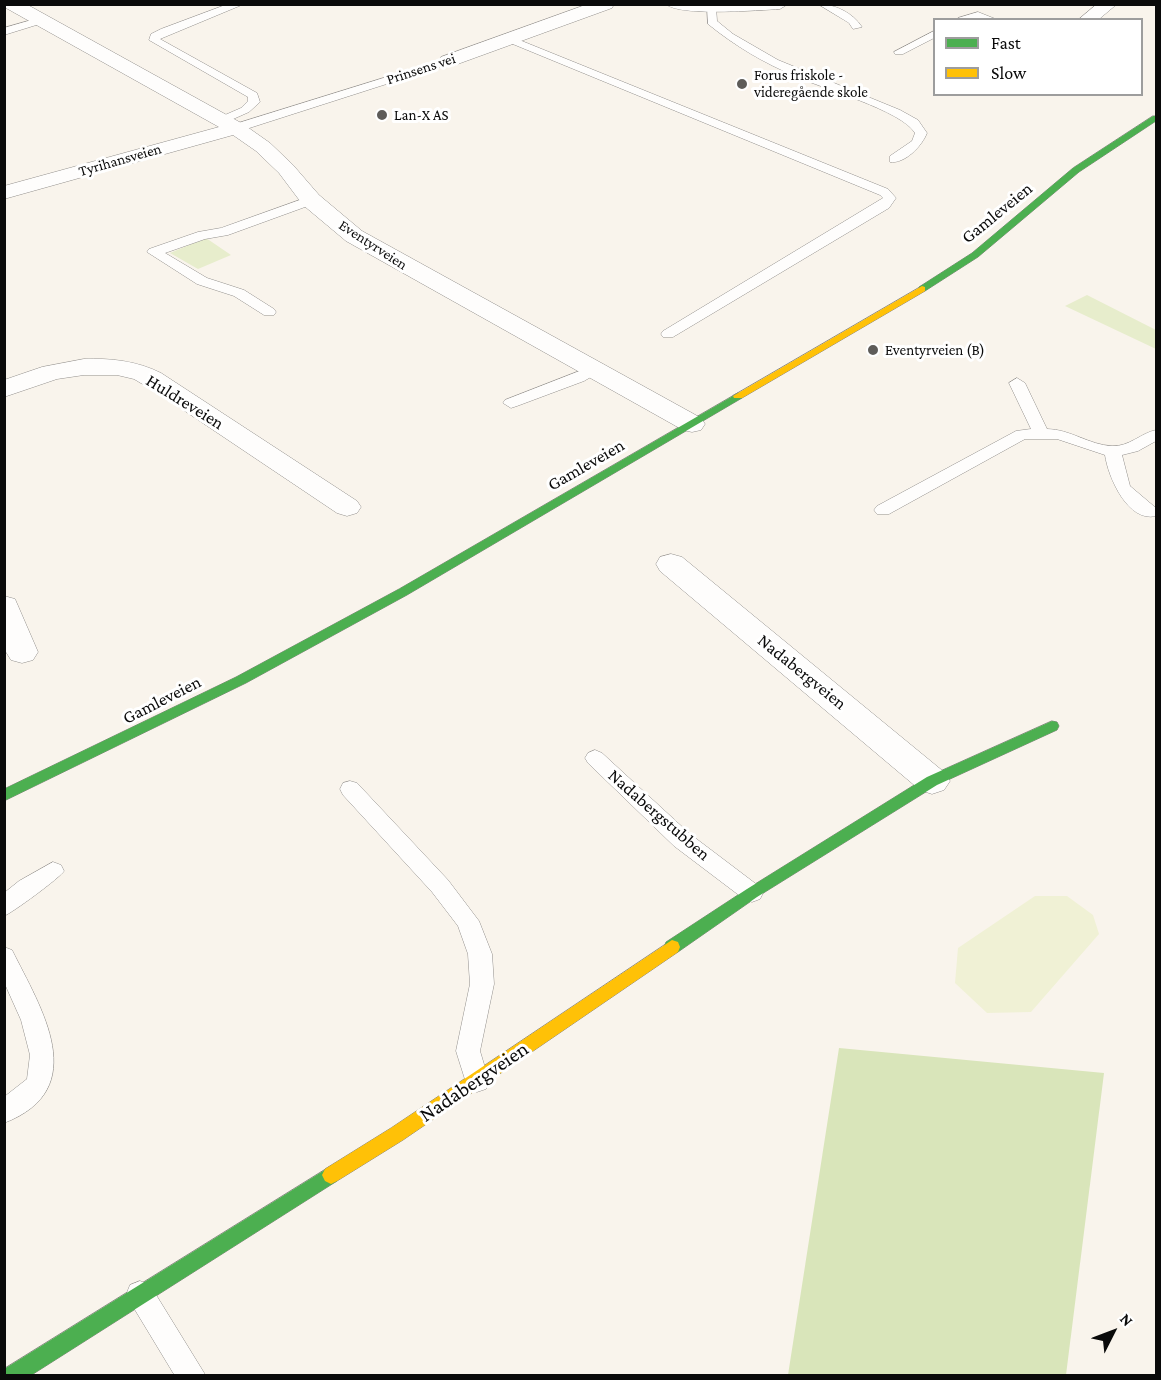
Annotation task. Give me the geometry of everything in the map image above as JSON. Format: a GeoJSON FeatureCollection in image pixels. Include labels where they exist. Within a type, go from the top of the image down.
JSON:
{"type":"FeatureCollection","features":[{"type":"Feature","properties":{"kind":"main road","name":"Gamleveien"},"geometry":{"type":"LineString","coordinates":[[4,796],[241,680],[403,592],[933,283],[975,255],[1076,170],[1156,118]]}},
{"type":"Feature","properties":{"kind":"main road","name":"Nadabergveien"},"geometry":{"type":"LineString","coordinates":[[11,1376],[398,1134],[752,893],[932,781],[1052,726]]}},
{"type":"Feature","properties":{"kind":"street","name":"Eventyrveien"},"geometry":{"type":"LineString","coordinates":[[12,4],[229,124],[263,147],[286,169],[311,200],[354,236],[423,277],[692,424]]}},
{"type":"Feature","properties":{"kind":"street","name":"Prinsens vei"},"geometry":{"type":"LineString","coordinates":[[448,61],[606,4]]}},
{"type":"Feature","properties":{"kind":"street"},"geometry":{"type":"LineString","coordinates":[[674,4],[711,8],[780,4]]}},
{"type":"Feature","properties":{"kind":"street"},"geometry":{"type":"LineString","coordinates":[[1089,18],[1109,4]]}},
{"type":"Feature","properties":{"kind":"street","name":"Tyrihansveien"},"geometry":{"type":"LineString","coordinates":[[4,193],[229,124]]}},
{"type":"Feature","properties":{"kind":"street","name":"Huldreveien"},"geometry":{"type":"LineString","coordinates":[[4,389],[40,374],[70,369],[104,366],[136,371],[169,389],[347,507]]}},
{"type":"Feature","properties":{"kind":"street","name":"Nadabergveien"},"geometry":{"type":"LineString","coordinates":[[671,564],[932,781]]}},
{"type":"Feature","properties":{"kind":"street"},"geometry":{"type":"LineString","coordinates":[[4,606],[22,652]]}},
{"type":"Feature","properties":{"kind":"lane"},"geometry":{"type":"LineString","coordinates":[[229,124],[254,102],[253,96],[154,39],[155,36],[165,31],[239,4]]}},
{"type":"Feature","properties":{"kind":"lane"},"geometry":{"type":"LineString","coordinates":[[823,4],[853,21],[857,27]]}},
{"type":"Feature","properties":{"kind":"lane"},"geometry":{"type":"LineString","coordinates":[[711,8],[712,22],[725,34],[759,54],[896,112],[914,122],[921,133],[917,143],[894,159]]}},
{"type":"Feature","properties":{"kind":"lane"},"geometry":{"type":"LineString","coordinates":[[968,18],[978,15],[987,18]]}},
{"type":"Feature","properties":{"kind":"lane"},"geometry":{"type":"LineString","coordinates":[[4,32],[42,20]]}},
{"type":"Feature","properties":{"kind":"lane"},"geometry":{"type":"LineString","coordinates":[[899,52],[933,35]]}},
{"type":"Feature","properties":{"kind":"lane"},"geometry":{"type":"LineString","coordinates":[[507,38],[884,192],[890,198],[884,205],[668,334]]}},
{"type":"Feature","properties":{"kind":"lane","name":"Prinsens vei"},"geometry":{"type":"LineString","coordinates":[[229,124],[448,61]]}},
{"type":"Feature","properties":{"kind":"lane"},"geometry":{"type":"LineString","coordinates":[[269,312],[239,293],[202,281],[154,252],[203,235],[223,232],[311,200]]}},
{"type":"Feature","properties":{"kind":"lane"},"geometry":{"type":"LineString","coordinates":[[511,403],[596,370]]}},
{"type":"Feature","properties":{"kind":"lane"},"geometry":{"type":"LineString","coordinates":[[1017,383],[1040,432]]}},
{"type":"Feature","properties":{"kind":"lane"},"geometry":{"type":"LineString","coordinates":[[883,510],[1017,435],[1040,432],[1059,434],[1113,451],[1132,448],[1156,435]]}},
{"type":"Feature","properties":{"kind":"lane"},"geometry":{"type":"LineString","coordinates":[[1113,451],[1116,476],[1123,491],[1130,499],[1151,512]]}},
{"type":"Feature","properties":{"kind":"lane","name":"Nadabergstubben"},"geometry":{"type":"LineString","coordinates":[[595,759],[682,840],[752,893]]}},
{"type":"Feature","properties":{"kind":"lane"},"geometry":{"type":"LineString","coordinates":[[350,789],[440,886],[468,921],[480,954],[482,984],[468,1051],[477,1081]]}},
{"type":"Feature","properties":{"kind":"lane"},"geometry":{"type":"LineString","coordinates":[[4,907],[27,887],[53,871]]}},
{"type":"Feature","properties":{"kind":"lane"},"geometry":{"type":"LineString","coordinates":[[4,957],[40,1037],[42,1070],[38,1083],[24,1100],[4,1111]]}},
{"type":"Feature","properties":{"kind":"lane"},"geometry":{"type":"LineString","coordinates":[[140,1295],[192,1376]]}},
{"type":"Feature","properties":{"kind":"green space"},"geometry":{"type":"Polygon","coordinates":[[[206,238],[231,255],[198,269],[170,253],[206,238]]]}},
{"type":"Feature","properties":{"kind":"green space"},"geometry":{"type":"Polygon","coordinates":[[[1087,295],[1156,330],[1156,349],[1065,306],[1087,295]]]}},
{"type":"Feature","properties":{"kind":"green space"},"geometry":{"type":"Polygon","coordinates":[[[1035,896],[1067,896],[1093,915],[1099,934],[1031,1012],[987,1013],[955,983],[958,948],[1035,896]]]}},
{"type":"Feature","properties":{"kind":"green space"},"geometry":{"type":"Polygon","coordinates":[[[839,1048],[1104,1073],[1066,1375],[788,1375],[839,1048]]]}},
{"type":"Feature","properties":{"kind":"traffic: fast"},"geometry":{"type":"LineString","coordinates":[[922,289],[975,255],[1076,170],[1156,118]]}},
{"type":"Feature","properties":{"kind":"traffic: fast"},"geometry":{"type":"LineString","coordinates":[[4,796],[241,680],[403,592],[738,396]]}},
{"type":"Feature","properties":{"kind":"traffic: fast"},"geometry":{"type":"LineString","coordinates":[[672,947],[752,893],[932,781],[1052,726]]}},
{"type":"Feature","properties":{"kind":"traffic: fast"},"geometry":{"type":"LineString","coordinates":[[11,1376],[331,1175]]}},
{"type":"Feature","properties":{"kind":"traffic: slow"},"geometry":{"type":"LineString","coordinates":[[738,396],[922,289]]}},
{"type":"Feature","properties":{"kind":"traffic: slow"},"geometry":{"type":"LineString","coordinates":[[331,1175],[397,1134],[672,947]]}},
{"type":"Feature","properties":{"kind":"place","name":"Forus friskole - videregående skole"},"geometry":{"type":"Point","coordinates":[742,84]}},
{"type":"Feature","properties":{"kind":"place","name":"Lan-X AS"},"geometry":{"type":"Point","coordinates":[382,115]}},
{"type":"Feature","properties":{"kind":"place","name":"Eventyrveien (B)"},"geometry":{"type":"Point","coordinates":[873,350]}}]}
